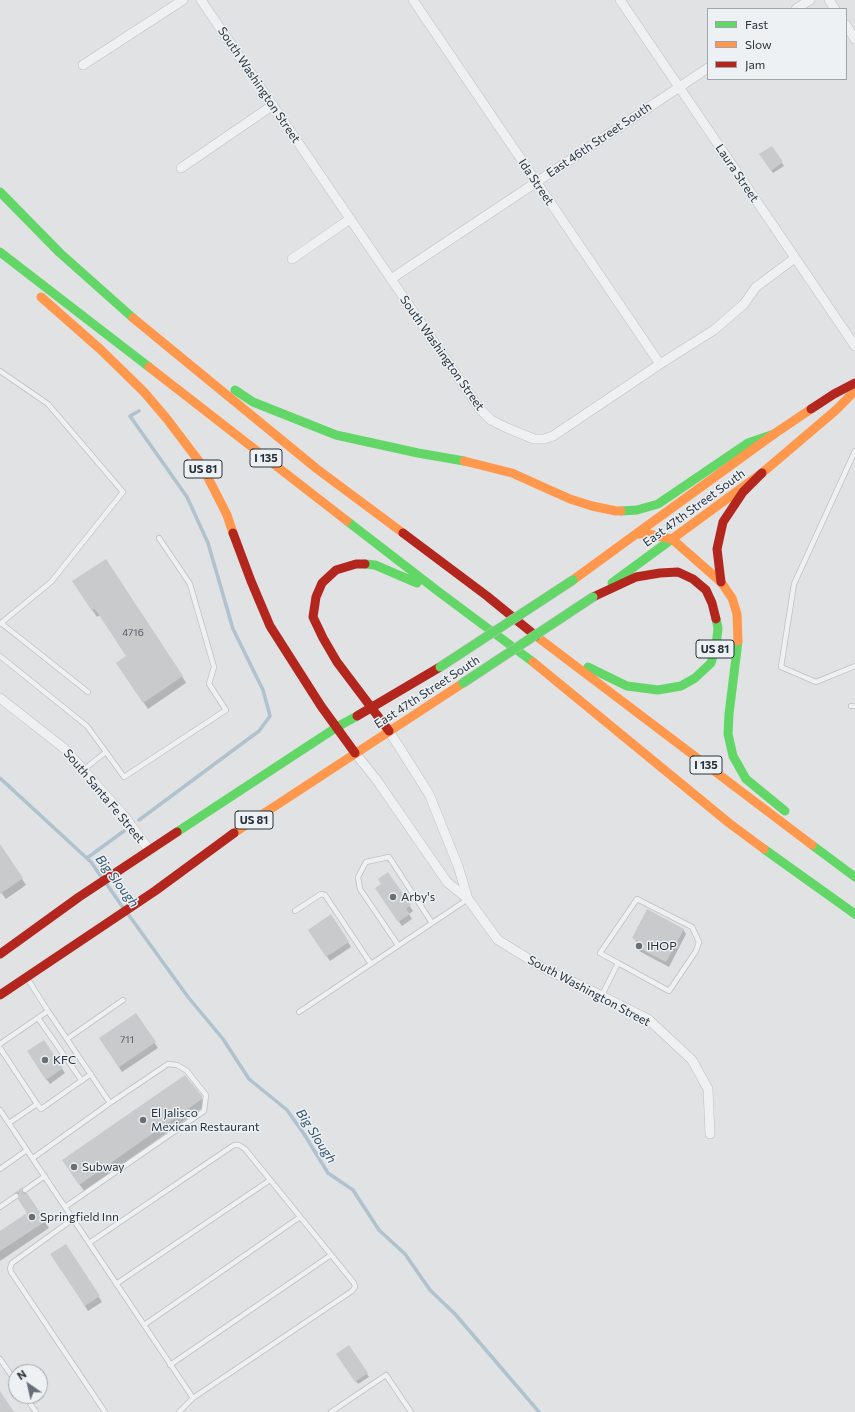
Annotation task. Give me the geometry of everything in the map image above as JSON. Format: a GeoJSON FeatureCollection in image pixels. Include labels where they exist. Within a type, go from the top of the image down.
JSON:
{"type":"FeatureCollection","features":[{"type":"Feature","properties":{"kind":"main road","name":"I 135"},"geometry":{"type":"LineString","coordinates":[[0,192],[60,253],[164,345],[317,469],[487,596],[556,653],[855,876]]}},
{"type":"Feature","properties":{"kind":"main road","name":"I 135"},"geometry":{"type":"LineString","coordinates":[[0,252],[439,592],[533,662],[729,823],[855,914]]}},
{"type":"Feature","properties":{"kind":"main road"},"geometry":{"type":"LineString","coordinates":[[0,262],[24,282]]}},
{"type":"Feature","properties":{"kind":"main road","name":"US 81"},"geometry":{"type":"LineString","coordinates":[[35,292],[100,349],[144,392],[201,464],[227,515],[251,581],[270,626],[321,706],[355,753]]}},
{"type":"Feature","properties":{"kind":"main road"},"geometry":{"type":"LineString","coordinates":[[164,345],[254,402],[336,435],[418,453],[473,463],[512,473],[570,499],[592,506],[616,511],[637,510],[658,504],[748,443],[774,434]]}},
{"type":"Feature","properties":{"kind":"main road","name":"East 47th Street South"},"geometry":{"type":"LineString","coordinates":[[0,954],[79,897],[337,727],[440,667],[573,580],[774,434],[834,394],[855,383]]}},
{"type":"Feature","properties":{"kind":"main road","name":"East 47th Street South"},"geometry":{"type":"LineString","coordinates":[[0,995],[153,892],[238,830],[593,597],[762,473],[836,410],[855,391]]}},
{"type":"Feature","properties":{"kind":"main road"},"geometry":{"type":"LineString","coordinates":[[721,582],[717,549],[723,522],[743,492],[762,473]]}},
{"type":"Feature","properties":{"kind":"main road"},"geometry":{"type":"LineString","coordinates":[[636,534],[648,534],[672,539],[721,582],[732,598],[737,614],[739,637],[729,714],[728,734],[733,756],[746,779],[792,818]]}},
{"type":"Feature","properties":{"kind":"main road"},"geometry":{"type":"LineString","coordinates":[[389,731],[337,662],[323,638],[314,617],[316,597],[322,583],[336,570],[356,564],[375,565],[439,592]]}},
{"type":"Feature","properties":{"kind":"main road","name":"US 81"},"geometry":{"type":"LineString","coordinates":[[556,653],[627,686],[658,690],[681,686],[695,678],[711,663],[716,646],[718,628],[712,602],[706,590],[693,579],[678,572],[636,576],[593,597]]}},
{"type":"Feature","properties":{"kind":"main road"},"geometry":{"type":"LineString","coordinates":[[804,827],[855,876]]}},
{"type":"Feature","properties":{"kind":"street"},"geometry":{"type":"LineString","coordinates":[[83,65],[183,0]]}},
{"type":"Feature","properties":{"kind":"street","name":"South Washington Street"},"geometry":{"type":"LineString","coordinates":[[201,0],[485,415],[507,428],[534,439],[544,439],[553,436],[660,364],[714,330],[744,304],[756,287],[795,258]]}},
{"type":"Feature","properties":{"kind":"street","name":"Ida Street"},"geometry":{"type":"LineString","coordinates":[[413,0],[660,364]]}},
{"type":"Feature","properties":{"kind":"street","name":"Laura Street"},"geometry":{"type":"LineString","coordinates":[[620,0],[855,346]]}},
{"type":"Feature","properties":{"kind":"street"},"geometry":{"type":"LineString","coordinates":[[798,8],[810,0]]}},
{"type":"Feature","properties":{"kind":"street"},"geometry":{"type":"LineString","coordinates":[[847,27],[855,39]]}},
{"type":"Feature","properties":{"kind":"street","name":"East 46th Street South"},"geometry":{"type":"LineString","coordinates":[[391,279],[707,69]]}},
{"type":"Feature","properties":{"kind":"street"},"geometry":{"type":"LineString","coordinates":[[181,168],[273,105]]}},
{"type":"Feature","properties":{"kind":"street"},"geometry":{"type":"LineString","coordinates":[[292,259],[350,219]]}},
{"type":"Feature","properties":{"kind":"street","name":"South Santa Fe Street"},"geometry":{"type":"LineString","coordinates":[[0,698],[65,749],[124,817],[150,851]]}},
{"type":"Feature","properties":{"kind":"street","name":"South Washington Street"},"geometry":{"type":"LineString","coordinates":[[389,731],[428,794],[458,866],[468,899]]}},
{"type":"Feature","properties":{"kind":"street","name":"South Washington Street"},"geometry":{"type":"LineString","coordinates":[[355,753],[376,779],[447,882],[468,899],[498,940],[544,969],[602,995],[648,1019],[692,1060],[708,1089],[710,1134]]}},
{"type":"Feature","properties":{"kind":"lane"},"geometry":{"type":"LineString","coordinates":[[0,371],[48,404],[123,492],[51,582],[0,624],[88,692]]}},
{"type":"Feature","properties":{"kind":"lane"},"geometry":{"type":"LineString","coordinates":[[855,451],[794,584],[780,667],[816,682],[855,666]]}},
{"type":"Feature","properties":{"kind":"lane"},"geometry":{"type":"LineString","coordinates":[[0,656],[87,726],[124,777],[226,710],[209,684],[214,667],[190,584],[159,538]]}},
{"type":"Feature","properties":{"kind":"lane"},"geometry":{"type":"LineString","coordinates":[[83,770],[106,752]]}},
{"type":"Feature","properties":{"kind":"lane"},"geometry":{"type":"LineString","coordinates":[[398,945],[360,889],[358,877],[366,862],[389,857],[432,923]]}},
{"type":"Feature","properties":{"kind":"lane"},"geometry":{"type":"LineString","coordinates":[[295,911],[321,894],[325,895],[371,964]]}},
{"type":"Feature","properties":{"kind":"lane"},"geometry":{"type":"LineString","coordinates":[[299,1012],[468,899]]}},
{"type":"Feature","properties":{"kind":"lane"},"geometry":{"type":"LineString","coordinates":[[636,899],[692,927],[699,942],[696,951],[669,991],[618,963],[600,953],[636,899]]}},
{"type":"Feature","properties":{"kind":"lane"},"geometry":{"type":"LineString","coordinates":[[602,995],[618,963]]}},
{"type":"Feature","properties":{"kind":"lane"},"geometry":{"type":"LineString","coordinates":[[27,978],[110,1103]]}},
{"type":"Feature","properties":{"kind":"lane"},"geometry":{"type":"LineString","coordinates":[[67,1039],[123,1000]]}},
{"type":"Feature","properties":{"kind":"lane"},"geometry":{"type":"LineString","coordinates":[[48,1011],[0,1048],[37,1104],[41,1109],[91,1074]]}},
{"type":"Feature","properties":{"kind":"lane"},"geometry":{"type":"LineString","coordinates":[[38,1018],[82,1081]]}},
{"type":"Feature","properties":{"kind":"lane"},"geometry":{"type":"LineString","coordinates":[[32,1158],[168,1064],[177,1065],[187,1071],[206,1095],[204,1111],[65,1207]]}},
{"type":"Feature","properties":{"kind":"lane"},"geometry":{"type":"LineString","coordinates":[[9,1123],[37,1104]]}},
{"type":"Feature","properties":{"kind":"lane"},"geometry":{"type":"LineString","coordinates":[[1,1113],[45,1176],[193,1398]]}},
{"type":"Feature","properties":{"kind":"lane"},"geometry":{"type":"LineString","coordinates":[[89,1244],[234,1144],[245,1149],[354,1283],[355,1287],[352,1291],[193,1398],[179,1412]]}},
{"type":"Feature","properties":{"kind":"lane"},"geometry":{"type":"LineString","coordinates":[[0,1169],[27,1150]]}},
{"type":"Feature","properties":{"kind":"lane"},"geometry":{"type":"LineString","coordinates":[[25,1190],[45,1176]]}},
{"type":"Feature","properties":{"kind":"lane"},"geometry":{"type":"LineString","coordinates":[[116,1284],[270,1180]]}},
{"type":"Feature","properties":{"kind":"lane"},"geometry":{"type":"LineString","coordinates":[[0,1207],[16,1196]]}},
{"type":"Feature","properties":{"kind":"lane"},"geometry":{"type":"LineString","coordinates":[[144,1325],[300,1217]]}},
{"type":"Feature","properties":{"kind":"lane"},"geometry":{"type":"LineString","coordinates":[[73,1219],[12,1263],[10,1268],[11,1272],[105,1412]]}},
{"type":"Feature","properties":{"kind":"lane"},"geometry":{"type":"LineString","coordinates":[[170,1365],[331,1255]]}},
{"type":"Feature","properties":{"kind":"lane"},"geometry":{"type":"LineString","coordinates":[[0,1359],[8,1370]]}},
{"type":"Feature","properties":{"kind":"lane"},"geometry":{"type":"LineString","coordinates":[[331,1412],[386,1375],[411,1412]]}},
{"type":"Feature","properties":{"kind":"building"},"geometry":{"type":"Polygon","coordinates":[[[772,146],[783,162],[771,171],[759,154],[772,146]]]}},
{"type":"Feature","properties":{"kind":"building"},"geometry":{"type":"Polygon","coordinates":[[[106,559],[183,676],[143,703],[116,663],[126,656],[95,609],[92,611],[72,581],[106,559]]]}},
{"type":"Feature","properties":{"kind":"building"},"geometry":{"type":"Polygon","coordinates":[[[0,844],[23,878],[0,894],[0,844]]]}},
{"type":"Feature","properties":{"kind":"building","name":"Arby's"},"geometry":{"type":"Polygon","coordinates":[[[388,872],[411,905],[406,909],[410,914],[398,922],[375,888],[381,884],[378,879],[388,872]]]}},
{"type":"Feature","properties":{"kind":"building"},"geometry":{"type":"Polygon","coordinates":[[[647,909],[684,929],[666,962],[635,946],[638,941],[632,938],[647,909]]]}},
{"type":"Feature","properties":{"kind":"building"},"geometry":{"type":"Polygon","coordinates":[[[331,914],[349,942],[326,957],[308,930],[331,914]]]}},
{"type":"Feature","properties":{"kind":"building"},"geometry":{"type":"Polygon","coordinates":[[[136,1013],[156,1042],[119,1067],[99,1038],[136,1013]]]}},
{"type":"Feature","properties":{"kind":"building","name":"KFC"},"geometry":{"type":"Polygon","coordinates":[[[44,1040],[63,1068],[46,1080],[27,1051],[44,1040]]]}},
{"type":"Feature","properties":{"kind":"building"},"geometry":{"type":"Polygon","coordinates":[[[185,1075],[202,1096],[202,1099],[79,1185],[62,1160],[185,1075]]]}},
{"type":"Feature","properties":{"kind":"building","name":"Springfield Inn"},"geometry":{"type":"Polygon","coordinates":[[[23,1187],[22,1192],[24,1194],[27,1193],[46,1221],[0,1251],[0,1231],[27,1213],[18,1199],[19,1194],[17,1192],[14,1193],[23,1187]]]}},
{"type":"Feature","properties":{"kind":"building"},"geometry":{"type":"Polygon","coordinates":[[[66,1244],[100,1296],[85,1306],[50,1254],[66,1244]]]}},
{"type":"Feature","properties":{"kind":"building"},"geometry":{"type":"Polygon","coordinates":[[[349,1345],[368,1373],[355,1382],[336,1354],[349,1345]]]}},
{"type":"Feature","properties":{"kind":"building"},"geometry":{"type":"Polygon","coordinates":[[[0,1391],[14,1412],[0,1412],[0,1391]]]}},
{"type":"Feature","properties":{"kind":"waterway"},"geometry":{"type":"LineString","coordinates":[[139,411],[130,416],[187,497],[208,543],[233,629],[263,690],[270,716],[259,731],[139,820]]}},
{"type":"Feature","properties":{"kind":"waterway","name":"Big Slough"},"geometry":{"type":"LineString","coordinates":[[0,778],[91,862],[102,878]]}},
{"type":"Feature","properties":{"kind":"waterway"},"geometry":{"type":"LineString","coordinates":[[87,858],[124,831]]}},
{"type":"Feature","properties":{"kind":"waterway","name":"Big Slough"},"geometry":{"type":"LineString","coordinates":[[106,883],[124,909]]}},
{"type":"Feature","properties":{"kind":"waterway","name":"Big Slough"},"geometry":{"type":"LineString","coordinates":[[128,914],[188,997],[223,1039],[249,1079],[287,1110],[328,1173],[353,1190],[379,1230],[405,1254],[430,1290],[455,1314],[539,1412]]}},
{"type":"Feature","properties":{"kind":"traffic: fast"},"geometry":{"type":"LineString","coordinates":[[0,192],[60,253],[133,318]]}},
{"type":"Feature","properties":{"kind":"traffic: fast"},"geometry":{"type":"LineString","coordinates":[[0,252],[149,367]]}},
{"type":"Feature","properties":{"kind":"traffic: fast"},"geometry":{"type":"LineString","coordinates":[[235,390],[253,402],[336,435],[418,453],[464,461]]}},
{"type":"Feature","properties":{"kind":"traffic: fast"},"geometry":{"type":"LineString","coordinates":[[621,511],[637,510],[658,504],[748,443],[774,434]]}},
{"type":"Feature","properties":{"kind":"traffic: fast"},"geometry":{"type":"LineString","coordinates":[[347,521],[533,662]]}},
{"type":"Feature","properties":{"kind":"traffic: fast"},"geometry":{"type":"LineString","coordinates":[[612,583],[672,539]]}},
{"type":"Feature","properties":{"kind":"traffic: fast"},"geometry":{"type":"LineString","coordinates":[[365,564],[375,565],[417,583]]}},
{"type":"Feature","properties":{"kind":"traffic: fast"},"geometry":{"type":"LineString","coordinates":[[440,667],[573,580]]}},
{"type":"Feature","properties":{"kind":"traffic: fast"},"geometry":{"type":"LineString","coordinates":[[463,683],[593,597]]}},
{"type":"Feature","properties":{"kind":"traffic: fast"},"geometry":{"type":"LineString","coordinates":[[588,667],[627,686],[658,690],[681,686],[695,678],[711,663],[716,646],[718,628],[716,619]]}},
{"type":"Feature","properties":{"kind":"traffic: fast"},"geometry":{"type":"LineString","coordinates":[[738,641],[728,734],[733,756],[746,779],[785,811]]}},
{"type":"Feature","properties":{"kind":"traffic: fast"},"geometry":{"type":"LineString","coordinates":[[177,832],[337,727],[357,716]]}},
{"type":"Feature","properties":{"kind":"traffic: fast"},"geometry":{"type":"LineString","coordinates":[[812,845],[855,877]]}},
{"type":"Feature","properties":{"kind":"traffic: fast"},"geometry":{"type":"LineString","coordinates":[[764,849],[855,914]]}},
{"type":"Feature","properties":{"kind":"traffic: slow"},"geometry":{"type":"LineString","coordinates":[[41,297],[100,349],[144,392],[167,419],[201,464],[227,515],[233,533]]}},
{"type":"Feature","properties":{"kind":"traffic: slow"},"geometry":{"type":"LineString","coordinates":[[133,318],[317,469],[403,533]]}},
{"type":"Feature","properties":{"kind":"traffic: slow"},"geometry":{"type":"LineString","coordinates":[[149,367],[347,521]]}},
{"type":"Feature","properties":{"kind":"traffic: slow"},"geometry":{"type":"LineString","coordinates":[[672,539],[762,473],[836,410],[855,391]]}},
{"type":"Feature","properties":{"kind":"traffic: slow"},"geometry":{"type":"LineString","coordinates":[[636,534],[811,409]]}},
{"type":"Feature","properties":{"kind":"traffic: slow"},"geometry":{"type":"LineString","coordinates":[[464,461],[512,473],[570,499],[592,506],[621,511]]}},
{"type":"Feature","properties":{"kind":"traffic: slow"},"geometry":{"type":"LineString","coordinates":[[573,580],[636,534]]}},
{"type":"Feature","properties":{"kind":"traffic: slow"},"geometry":{"type":"LineString","coordinates":[[636,534],[648,534],[672,539],[721,582],[732,598],[737,614],[738,641]]}},
{"type":"Feature","properties":{"kind":"traffic: slow"},"geometry":{"type":"LineString","coordinates":[[536,636],[812,845]]}},
{"type":"Feature","properties":{"kind":"traffic: slow"},"geometry":{"type":"LineString","coordinates":[[533,662],[729,823],[764,849]]}},
{"type":"Feature","properties":{"kind":"traffic: slow"},"geometry":{"type":"LineString","coordinates":[[234,833],[463,683]]}},
{"type":"Feature","properties":{"kind":"traffic: jam"},"geometry":{"type":"LineString","coordinates":[[811,409],[834,394],[855,383]]}},
{"type":"Feature","properties":{"kind":"traffic: jam"},"geometry":{"type":"LineString","coordinates":[[721,582],[717,549],[723,522],[743,492],[762,473]]}},
{"type":"Feature","properties":{"kind":"traffic: jam"},"geometry":{"type":"LineString","coordinates":[[233,533],[270,626],[321,706],[355,753]]}},
{"type":"Feature","properties":{"kind":"traffic: jam"},"geometry":{"type":"LineString","coordinates":[[403,533],[487,596],[536,636]]}},
{"type":"Feature","properties":{"kind":"traffic: jam"},"geometry":{"type":"LineString","coordinates":[[365,564],[356,564],[336,570],[322,583],[316,597],[313,617],[337,662],[389,731]]}},
{"type":"Feature","properties":{"kind":"traffic: jam"},"geometry":{"type":"LineString","coordinates":[[593,597],[636,577],[678,572],[693,579],[706,590],[712,603],[716,619]]}},
{"type":"Feature","properties":{"kind":"traffic: jam"},"geometry":{"type":"LineString","coordinates":[[357,716],[440,667]]}},
{"type":"Feature","properties":{"kind":"traffic: jam"},"geometry":{"type":"LineString","coordinates":[[0,954],[79,897],[177,832]]}},
{"type":"Feature","properties":{"kind":"traffic: jam"},"geometry":{"type":"LineString","coordinates":[[0,995],[155,891],[234,833]]}},
{"type":"Feature","properties":{"kind":"place","name":"Arby's"},"geometry":{"type":"Point","coordinates":[393,897]}},
{"type":"Feature","properties":{"kind":"place","name":"IHOP"},"geometry":{"type":"Point","coordinates":[639,946]}},
{"type":"Feature","properties":{"kind":"place","name":"KFC"},"geometry":{"type":"Point","coordinates":[45,1060]}},
{"type":"Feature","properties":{"kind":"place","name":"El Jalisco Mexican Restaurant"},"geometry":{"type":"Point","coordinates":[143,1120]}},
{"type":"Feature","properties":{"kind":"place","name":"Subway"},"geometry":{"type":"Point","coordinates":[74,1167]}},
{"type":"Feature","properties":{"kind":"place","name":"Springfield Inn"},"geometry":{"type":"Point","coordinates":[32,1217]}}]}
